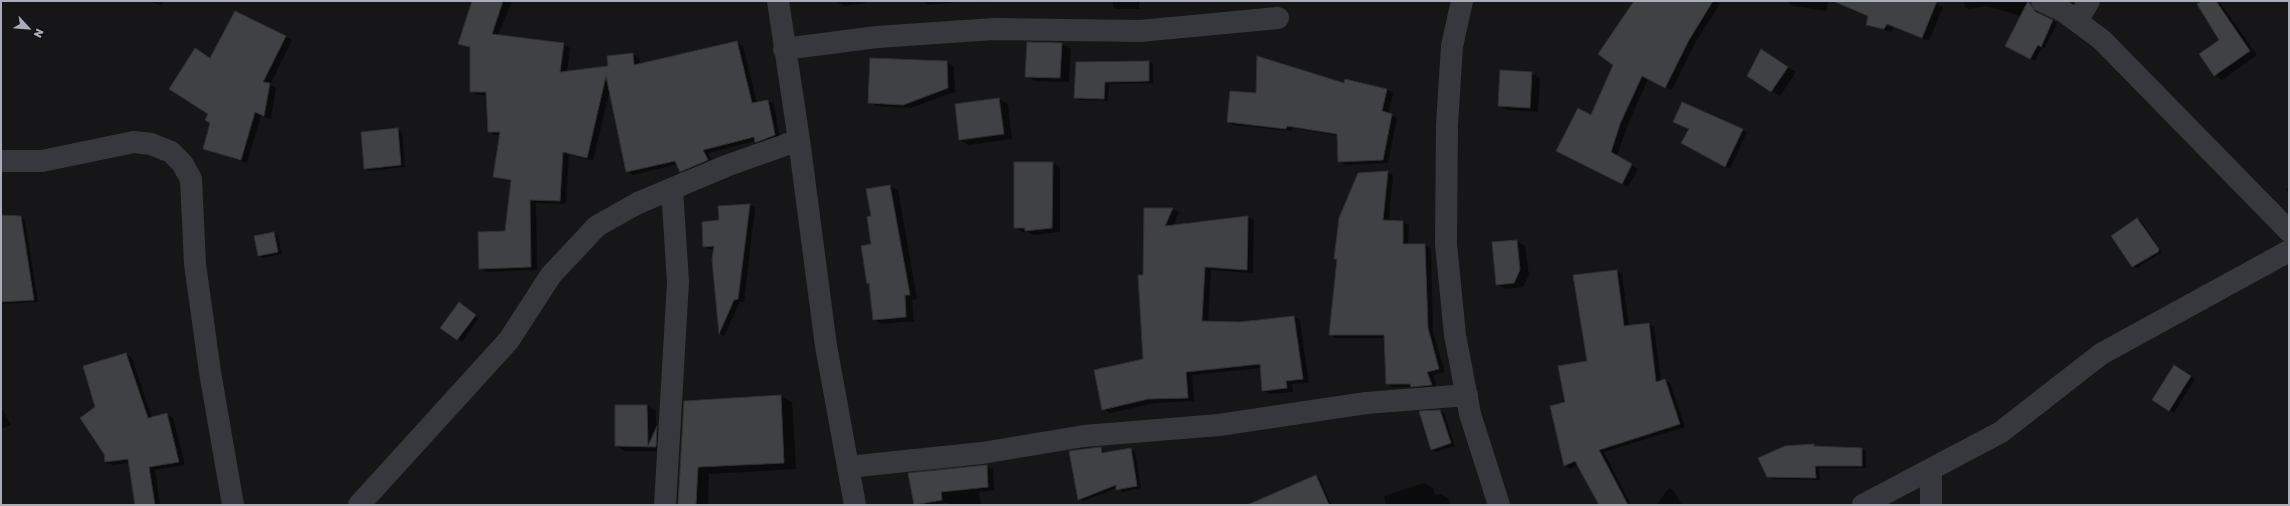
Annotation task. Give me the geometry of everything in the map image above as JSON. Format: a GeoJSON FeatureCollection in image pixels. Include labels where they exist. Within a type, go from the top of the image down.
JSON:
{"type":"FeatureCollection","features":[{"type":"Feature","properties":{"kind":"street"},"geometry":{"type":"LineString","coordinates":[[778,1],[784,49],[799,140],[826,346],[855,505]]}},
{"type":"Feature","properties":{"kind":"street"},"geometry":{"type":"LineString","coordinates":[[1462,1],[1452,46],[1447,125],[1446,244],[1456,335],[1470,414],[1499,505]]}},
{"type":"Feature","properties":{"kind":"street"},"geometry":{"type":"LineString","coordinates":[[2042,1],[2076,21],[2102,40],[2158,95],[2289,231]]}},
{"type":"Feature","properties":{"kind":"street"},"geometry":{"type":"LineString","coordinates":[[2076,21],[2089,1]]}},
{"type":"Feature","properties":{"kind":"street"},"geometry":{"type":"LineString","coordinates":[[784,49],[877,37],[994,29],[1140,31],[1278,18]]}},
{"type":"Feature","properties":{"kind":"street"},"geometry":{"type":"LineString","coordinates":[[360,505],[509,340],[552,275],[597,226],[638,203],[726,166],[799,140]]}},
{"type":"Feature","properties":{"kind":"street"},"geometry":{"type":"LineString","coordinates":[[1,161],[42,161],[134,142],[151,144],[171,152],[182,163],[191,179],[195,264],[210,372],[233,505]]}},
{"type":"Feature","properties":{"kind":"street"},"geometry":{"type":"LineString","coordinates":[[665,505],[678,282],[672,189]]}},
{"type":"Feature","properties":{"kind":"street"},"geometry":{"type":"LineString","coordinates":[[1863,505],[2002,432],[2101,354],[2289,251]]}},
{"type":"Feature","properties":{"kind":"street"},"geometry":{"type":"LineString","coordinates":[[848,467],[982,453],[1084,436],[1219,425],[1366,403],[1467,395]]}},
{"type":"Feature","properties":{"kind":"street"},"geometry":{"type":"LineString","coordinates":[[1931,470],[1931,505]]}},
{"type":"Feature","properties":{"kind":"building"},"geometry":{"type":"Polygon","coordinates":[[[472,1],[503,1],[492,34],[564,43],[560,72],[608,66],[607,56],[633,53],[634,65],[737,41],[752,103],[768,100],[775,135],[757,142],[755,142],[754,137],[703,150],[708,160],[680,172],[675,161],[626,172],[606,76],[587,158],[563,152],[560,201],[530,200],[531,267],[479,269],[478,232],[505,231],[511,180],[493,177],[500,132],[488,132],[486,92],[470,92],[470,47],[458,44],[472,1]]]}},
{"type":"Feature","properties":{"kind":"building"},"geometry":{"type":"Polygon","coordinates":[[[1634,1],[1713,1],[1689,40],[1665,88],[1642,76],[1620,124],[1611,152],[1632,164],[1622,184],[1556,151],[1578,108],[1591,115],[1613,65],[1598,54],[1634,1]]]}},
{"type":"Feature","properties":{"kind":"building"},"geometry":{"type":"Polygon","coordinates":[[[1833,1],[1937,1],[1922,38],[1887,24],[1884,29],[1866,25],[1868,16],[1833,1]]]}},
{"type":"Feature","properties":{"kind":"building"},"geometry":{"type":"Polygon","coordinates":[[[2028,1],[2036,12],[2053,20],[2041,47],[2038,45],[2030,59],[2005,46],[2028,1]]]}},
{"type":"Feature","properties":{"kind":"building"},"geometry":{"type":"Polygon","coordinates":[[[2202,1],[2216,1],[2250,51],[2214,76],[2199,54],[2219,40],[2197,4],[2202,1]]]}},
{"type":"Feature","properties":{"kind":"building"},"geometry":{"type":"Polygon","coordinates":[[[235,11],[286,36],[263,82],[270,83],[264,116],[255,112],[241,160],[203,149],[210,123],[205,120],[208,114],[169,89],[195,48],[210,58],[235,11]]]}},
{"type":"Feature","properties":{"kind":"building"},"geometry":{"type":"Polygon","coordinates":[[[1027,42],[1062,43],[1060,78],[1025,77],[1027,42]]]}},
{"type":"Feature","properties":{"kind":"building"},"geometry":{"type":"Polygon","coordinates":[[[1761,49],[1788,67],[1771,92],[1747,76],[1761,49]]]}},
{"type":"Feature","properties":{"kind":"building"},"geometry":{"type":"Polygon","coordinates":[[[1257,56],[1344,83],[1345,79],[1387,89],[1382,111],[1392,114],[1383,160],[1338,162],[1337,134],[1287,126],[1286,129],[1227,122],[1230,91],[1256,93],[1257,56]]]}},
{"type":"Feature","properties":{"kind":"building"},"geometry":{"type":"Polygon","coordinates":[[[870,58],[947,61],[948,88],[903,105],[868,103],[870,58]]]}},
{"type":"Feature","properties":{"kind":"building"},"geometry":{"type":"Polygon","coordinates":[[[1149,61],[1149,81],[1105,82],[1104,99],[1074,98],[1076,62],[1149,61]]]}},
{"type":"Feature","properties":{"kind":"building"},"geometry":{"type":"Polygon","coordinates":[[[1500,70],[1532,72],[1530,108],[1498,106],[1500,70]]]}},
{"type":"Feature","properties":{"kind":"building"},"geometry":{"type":"Polygon","coordinates":[[[999,98],[1004,134],[959,140],[955,104],[999,98]]]}},
{"type":"Feature","properties":{"kind":"building"},"geometry":{"type":"Polygon","coordinates":[[[1682,102],[1743,129],[1725,167],[1681,143],[1689,129],[1673,122],[1682,102]]]}},
{"type":"Feature","properties":{"kind":"building"},"geometry":{"type":"Polygon","coordinates":[[[398,128],[401,165],[364,169],[361,132],[398,128]]]}},
{"type":"Feature","properties":{"kind":"building"},"geometry":{"type":"Polygon","coordinates":[[[1014,162],[1053,162],[1052,228],[1025,231],[1025,228],[1014,228],[1014,162]]]}},
{"type":"Feature","properties":{"kind":"building"},"geometry":{"type":"Polygon","coordinates":[[[1388,171],[1383,220],[1403,221],[1403,244],[1425,244],[1428,328],[1439,369],[1427,372],[1432,385],[1411,387],[1410,384],[1386,384],[1384,335],[1329,335],[1337,259],[1334,259],[1339,218],[1358,173],[1388,171]]]}},
{"type":"Feature","properties":{"kind":"building"},"geometry":{"type":"Polygon","coordinates":[[[890,185],[910,295],[905,295],[906,317],[873,320],[869,283],[867,284],[861,246],[871,244],[867,217],[871,216],[866,189],[890,185]]]}},
{"type":"Feature","properties":{"kind":"building"},"geometry":{"type":"Polygon","coordinates":[[[750,204],[738,299],[734,300],[719,334],[712,260],[714,246],[703,247],[702,222],[719,220],[718,206],[750,204]]]}},
{"type":"Feature","properties":{"kind":"building"},"geometry":{"type":"Polygon","coordinates":[[[1144,208],[1173,208],[1165,226],[1248,216],[1247,270],[1205,267],[1202,321],[1240,322],[1294,316],[1303,379],[1286,381],[1287,388],[1262,391],[1260,364],[1186,372],[1188,398],[1148,399],[1102,410],[1094,370],[1143,359],[1138,275],[1143,275],[1144,208]]]}},
{"type":"Feature","properties":{"kind":"building"},"geometry":{"type":"Polygon","coordinates":[[[1,215],[21,216],[34,300],[1,302],[1,215]]]}},
{"type":"Feature","properties":{"kind":"building"},"geometry":{"type":"Polygon","coordinates":[[[2137,218],[2159,249],[2158,252],[2132,267],[2111,236],[2137,218]]]}},
{"type":"Feature","properties":{"kind":"building"},"geometry":{"type":"Polygon","coordinates":[[[274,232],[278,252],[258,256],[254,236],[274,232]]]}},
{"type":"Feature","properties":{"kind":"building"},"geometry":{"type":"Polygon","coordinates":[[[1517,240],[1520,270],[1514,283],[1496,285],[1492,242],[1517,240]]]}},
{"type":"Feature","properties":{"kind":"building"},"geometry":{"type":"Polygon","coordinates":[[[1617,270],[1624,326],[1649,323],[1656,382],[1665,379],[1680,424],[1599,450],[1628,505],[1599,505],[1575,461],[1564,466],[1550,406],[1565,402],[1558,366],[1587,361],[1573,275],[1617,270]]]}},
{"type":"Feature","properties":{"kind":"building"},"geometry":{"type":"Polygon","coordinates":[[[459,302],[476,315],[457,340],[440,328],[459,302]]]}},
{"type":"Feature","properties":{"kind":"building"},"geometry":{"type":"Polygon","coordinates":[[[126,353],[148,418],[167,413],[179,462],[149,467],[155,505],[135,505],[128,459],[105,462],[104,454],[80,418],[95,407],[83,366],[126,353]]]}},
{"type":"Feature","properties":{"kind":"building"},"geometry":{"type":"Polygon","coordinates":[[[2174,365],[2191,376],[2169,411],[2152,400],[2174,365]]]}},
{"type":"Feature","properties":{"kind":"building"},"geometry":{"type":"Polygon","coordinates":[[[781,395],[784,463],[698,467],[696,505],[678,505],[684,401],[781,395]]]}},
{"type":"Feature","properties":{"kind":"building"},"geometry":{"type":"Polygon","coordinates":[[[615,405],[647,405],[648,446],[657,426],[656,447],[615,446],[615,405]]]}},
{"type":"Feature","properties":{"kind":"building"},"geometry":{"type":"Polygon","coordinates":[[[1440,410],[1451,443],[1431,450],[1419,411],[1440,410]]]}},
{"type":"Feature","properties":{"kind":"building"},"geometry":{"type":"Polygon","coordinates":[[[1814,444],[1814,446],[1862,448],[1862,466],[1815,466],[1816,478],[1767,477],[1758,458],[1785,446],[1814,444]]]}},
{"type":"Feature","properties":{"kind":"building"},"geometry":{"type":"Polygon","coordinates":[[[1101,447],[1102,453],[1131,448],[1137,486],[1116,490],[1116,485],[1078,500],[1069,451],[1101,447]]]}},
{"type":"Feature","properties":{"kind":"building"},"geometry":{"type":"Polygon","coordinates":[[[987,465],[988,487],[941,492],[942,500],[914,505],[908,473],[987,465]]]}},
{"type":"Feature","properties":{"kind":"building"},"geometry":{"type":"Polygon","coordinates":[[[1316,475],[1329,505],[1247,505],[1316,475]]]}}]}
